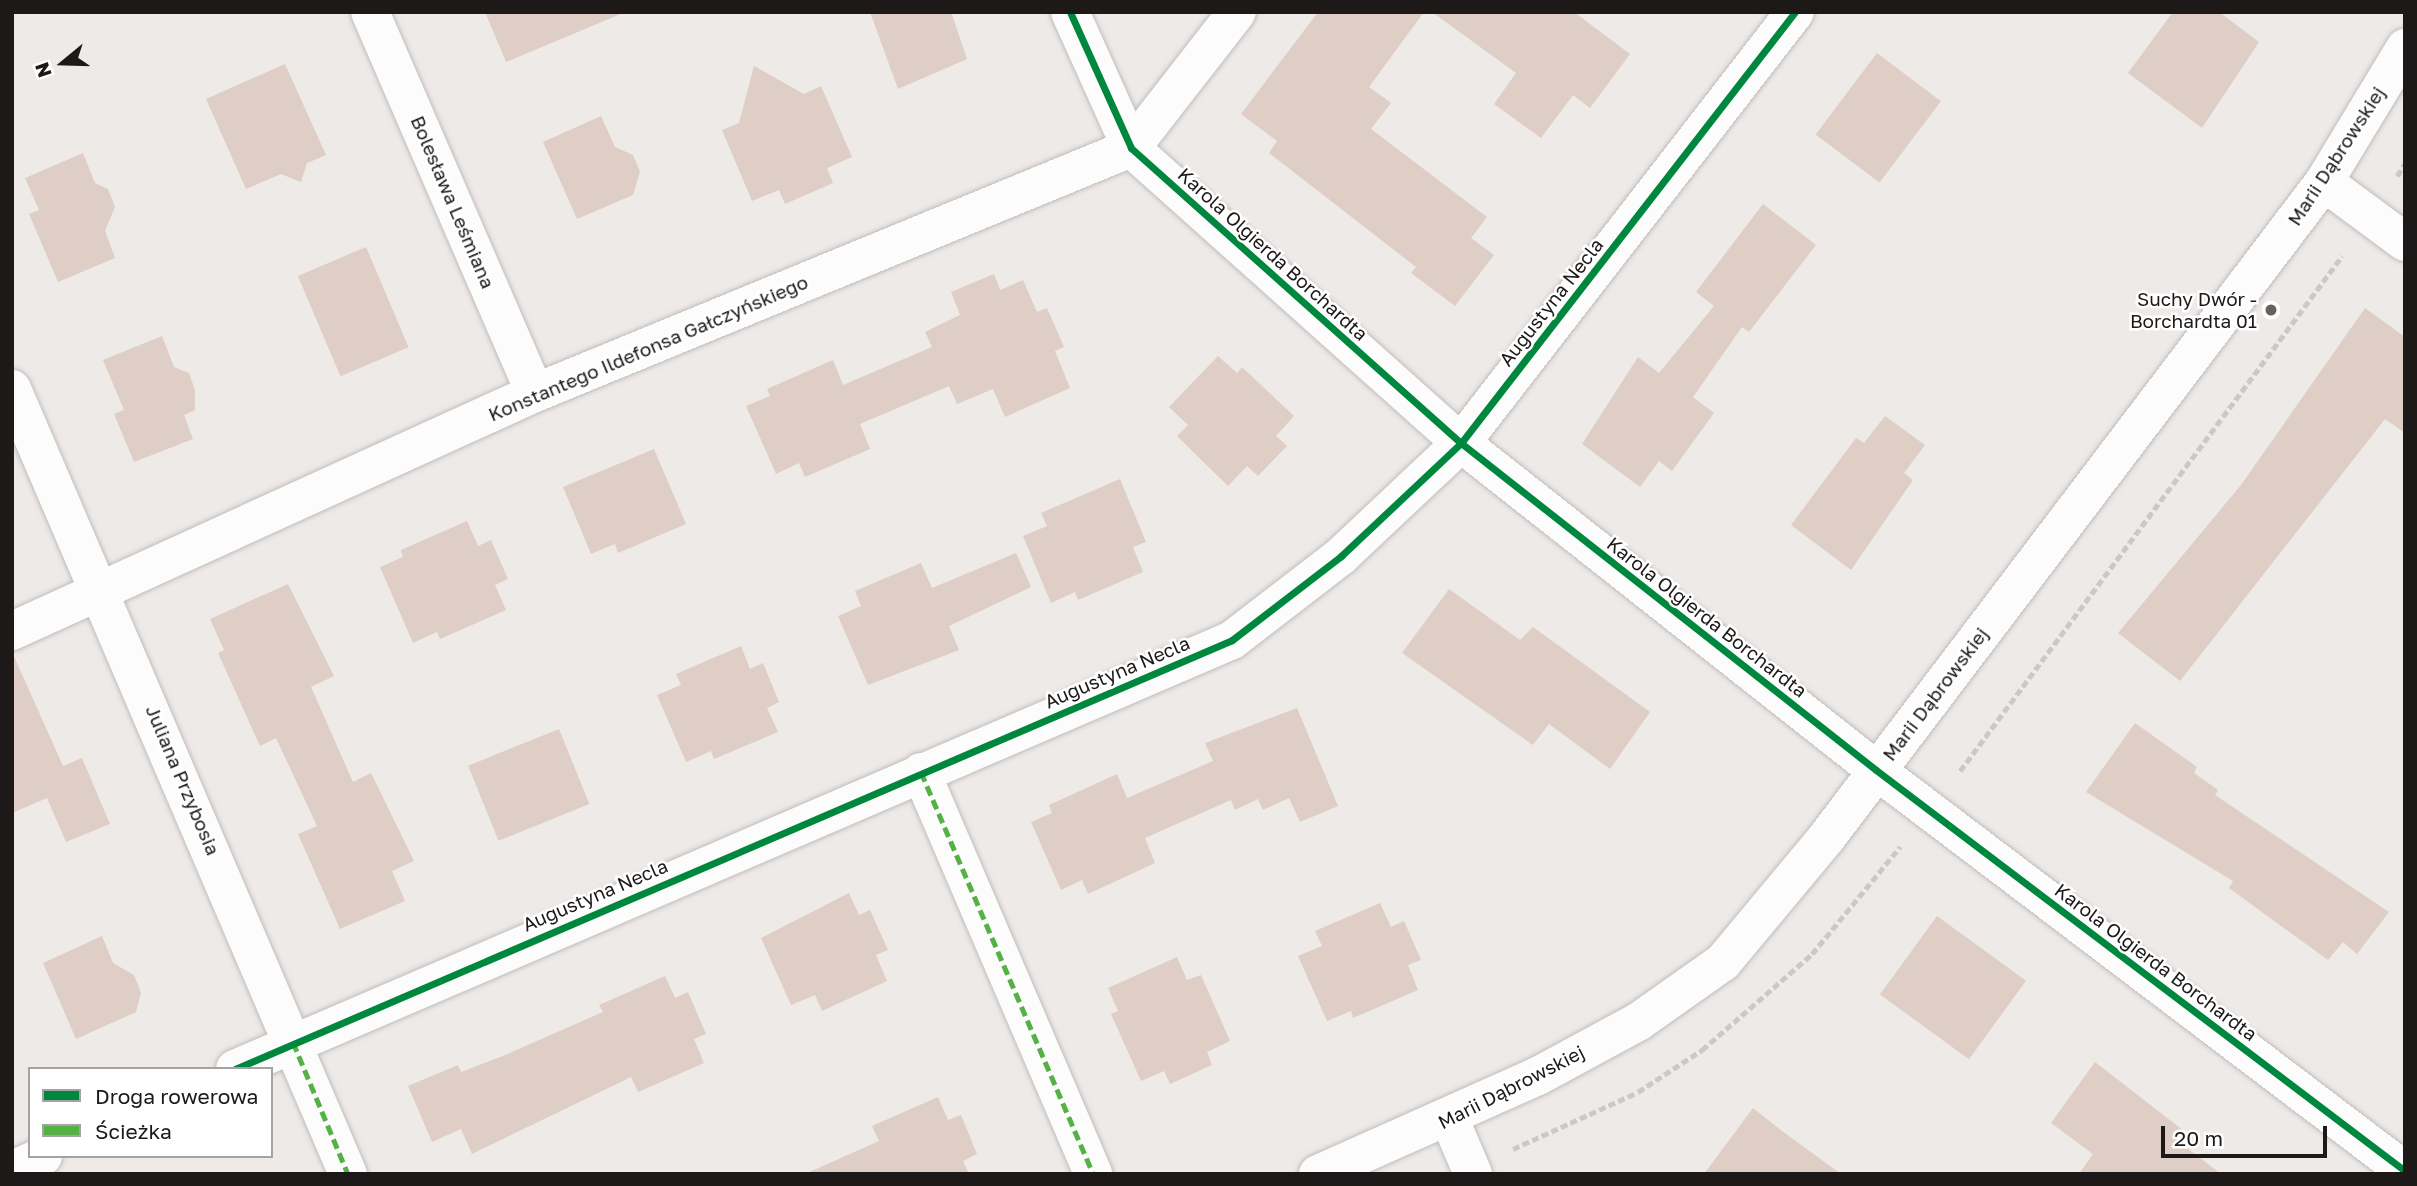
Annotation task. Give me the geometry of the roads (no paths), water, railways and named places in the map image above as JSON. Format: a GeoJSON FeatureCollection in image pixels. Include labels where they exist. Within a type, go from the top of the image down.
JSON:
{"type":"FeatureCollection","features":[{"type":"Feature","properties":{"kind":"street","name":"Bolesława Leśmiana"},"geometry":{"type":"LineString","coordinates":[[370,12],[535,393]]}},
{"type":"Feature","properties":{"kind":"street","name":"Karola Olgierda Borchardta"},"geometry":{"type":"LineString","coordinates":[[1070,12],[1131,148],[1461,443],[1876,770],[2405,1171]]}},
{"type":"Feature","properties":{"kind":"street","name":"Konstantego Ildefonsa Gałczyńskiego"},"geometry":{"type":"LineString","coordinates":[[12,631],[535,393],[1131,148],[1237,12]]}},
{"type":"Feature","properties":{"kind":"street","name":"Augustyna Necla"},"geometry":{"type":"LineString","coordinates":[[238,1067],[1232,640],[1341,556],[1461,443],[1795,12]]}},
{"type":"Feature","properties":{"kind":"street","name":"Marii Dąbrowskiej"},"geometry":{"type":"LineString","coordinates":[[1318,1174],[1450,1120],[1638,1022],[1723,962],[1876,770],[2324,182],[2405,48]]}},
{"type":"Feature","properties":{"kind":"street"},"geometry":{"type":"LineString","coordinates":[[2324,182],[2405,242]]}},
{"type":"Feature","properties":{"kind":"street","name":"Juliana Przybosia"},"geometry":{"type":"LineString","coordinates":[[12,389],[103,591],[348,1174]]}},
{"type":"Feature","properties":{"kind":"street"},"geometry":{"type":"LineString","coordinates":[[920,772],[1093,1174]]}},
{"type":"Feature","properties":{"kind":"street"},"geometry":{"type":"LineString","coordinates":[[1450,1120],[1473,1174]]}},
{"type":"Feature","properties":{"kind":"street"},"geometry":{"type":"LineString","coordinates":[[12,1170],[39,1158]]}},
{"type":"Feature","properties":{"kind":"place","name":"Suchy Dwór - Borchardta 01"},"geometry":{"type":"Point","coordinates":[2271,310]}}]}
